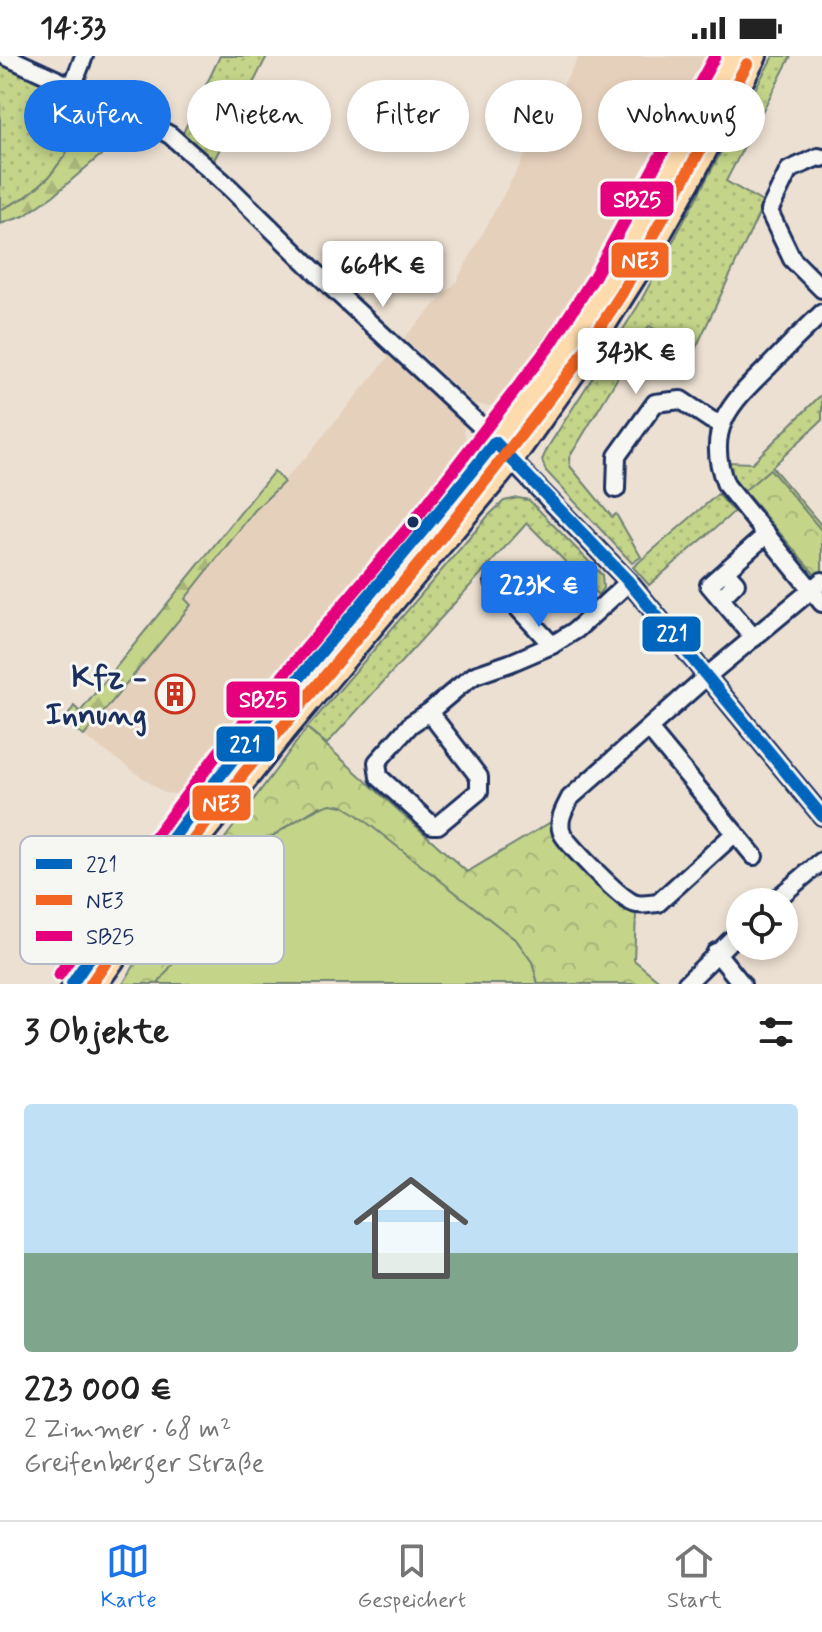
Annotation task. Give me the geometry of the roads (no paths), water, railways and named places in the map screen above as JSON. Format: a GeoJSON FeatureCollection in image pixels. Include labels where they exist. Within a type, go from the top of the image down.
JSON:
{"type":"FeatureCollection","features":[{"type":"Feature","properties":{"kind":"main road"},"geometry":{"type":"LineString","coordinates":[[176,836],[231,763],[426,531],[564,353],[608,285],[733,56]]}},
{"type":"Feature","properties":{"kind":"main road"},"geometry":{"type":"LineString","coordinates":[[202,836],[287,729],[512,461],[576,371],[646,260],[756,56]]}},
{"type":"Feature","properties":{"kind":"main road"},"geometry":{"type":"LineString","coordinates":[[72,984],[86,964]]}},
{"type":"Feature","properties":{"kind":"main road"},"geometry":{"type":"LineString","coordinates":[[97,984],[111,964]]}},
{"type":"Feature","properties":{"kind":"street"},"geometry":{"type":"LineString","coordinates":[[5,56],[57,80]]}},
{"type":"Feature","properties":{"kind":"street"},"geometry":{"type":"LineString","coordinates":[[75,80],[84,56]]}},
{"type":"Feature","properties":{"kind":"street"},"geometry":{"type":"LineString","coordinates":[[171,136],[486,431],[629,582],[822,816]]}},
{"type":"Feature","properties":{"kind":"street"},"geometry":{"type":"LineString","coordinates":[[822,158],[789,170],[769,211],[792,259],[822,289]]}},
{"type":"Feature","properties":{"kind":"street"},"geometry":{"type":"LineString","coordinates":[[735,833],[658,903],[640,905],[628,901],[587,862],[562,833],[561,816],[570,798],[706,677],[819,591],[726,485],[718,456],[718,441],[722,424],[737,397],[822,313]]}},
{"type":"Feature","properties":{"kind":"street"},"geometry":{"type":"LineString","coordinates":[[616,489],[617,456],[655,403],[681,400],[722,424]]}},
{"type":"Feature","properties":{"kind":"street"},"geometry":{"type":"LineString","coordinates":[[754,638],[709,585],[767,534]]}},
{"type":"Feature","properties":{"kind":"street"},"geometry":{"type":"LineString","coordinates":[[494,582],[552,645]]}},
{"type":"Feature","properties":{"kind":"street"},"geometry":{"type":"LineString","coordinates":[[429,712],[479,777],[480,784],[479,791],[438,825],[432,825],[379,777],[377,762],[411,724],[475,675],[552,645],[576,630],[629,582]]}},
{"type":"Feature","properties":{"kind":"street"},"geometry":{"type":"LineString","coordinates":[[649,729],[754,856]]}},
{"type":"Feature","properties":{"kind":"street"},"geometry":{"type":"LineString","coordinates":[[790,888],[822,861]]}},
{"type":"Feature","properties":{"kind":"street"},"geometry":{"type":"LineString","coordinates":[[686,984],[726,943]]}},
{"type":"Feature","properties":{"kind":"street"},"geometry":{"type":"LineString","coordinates":[[716,952],[742,984]]}},
{"type":"Feature","properties":{"kind":"place","name":"Kfz - Innung"},"geometry":{"type":"Point","coordinates":[175,694]}}]}
